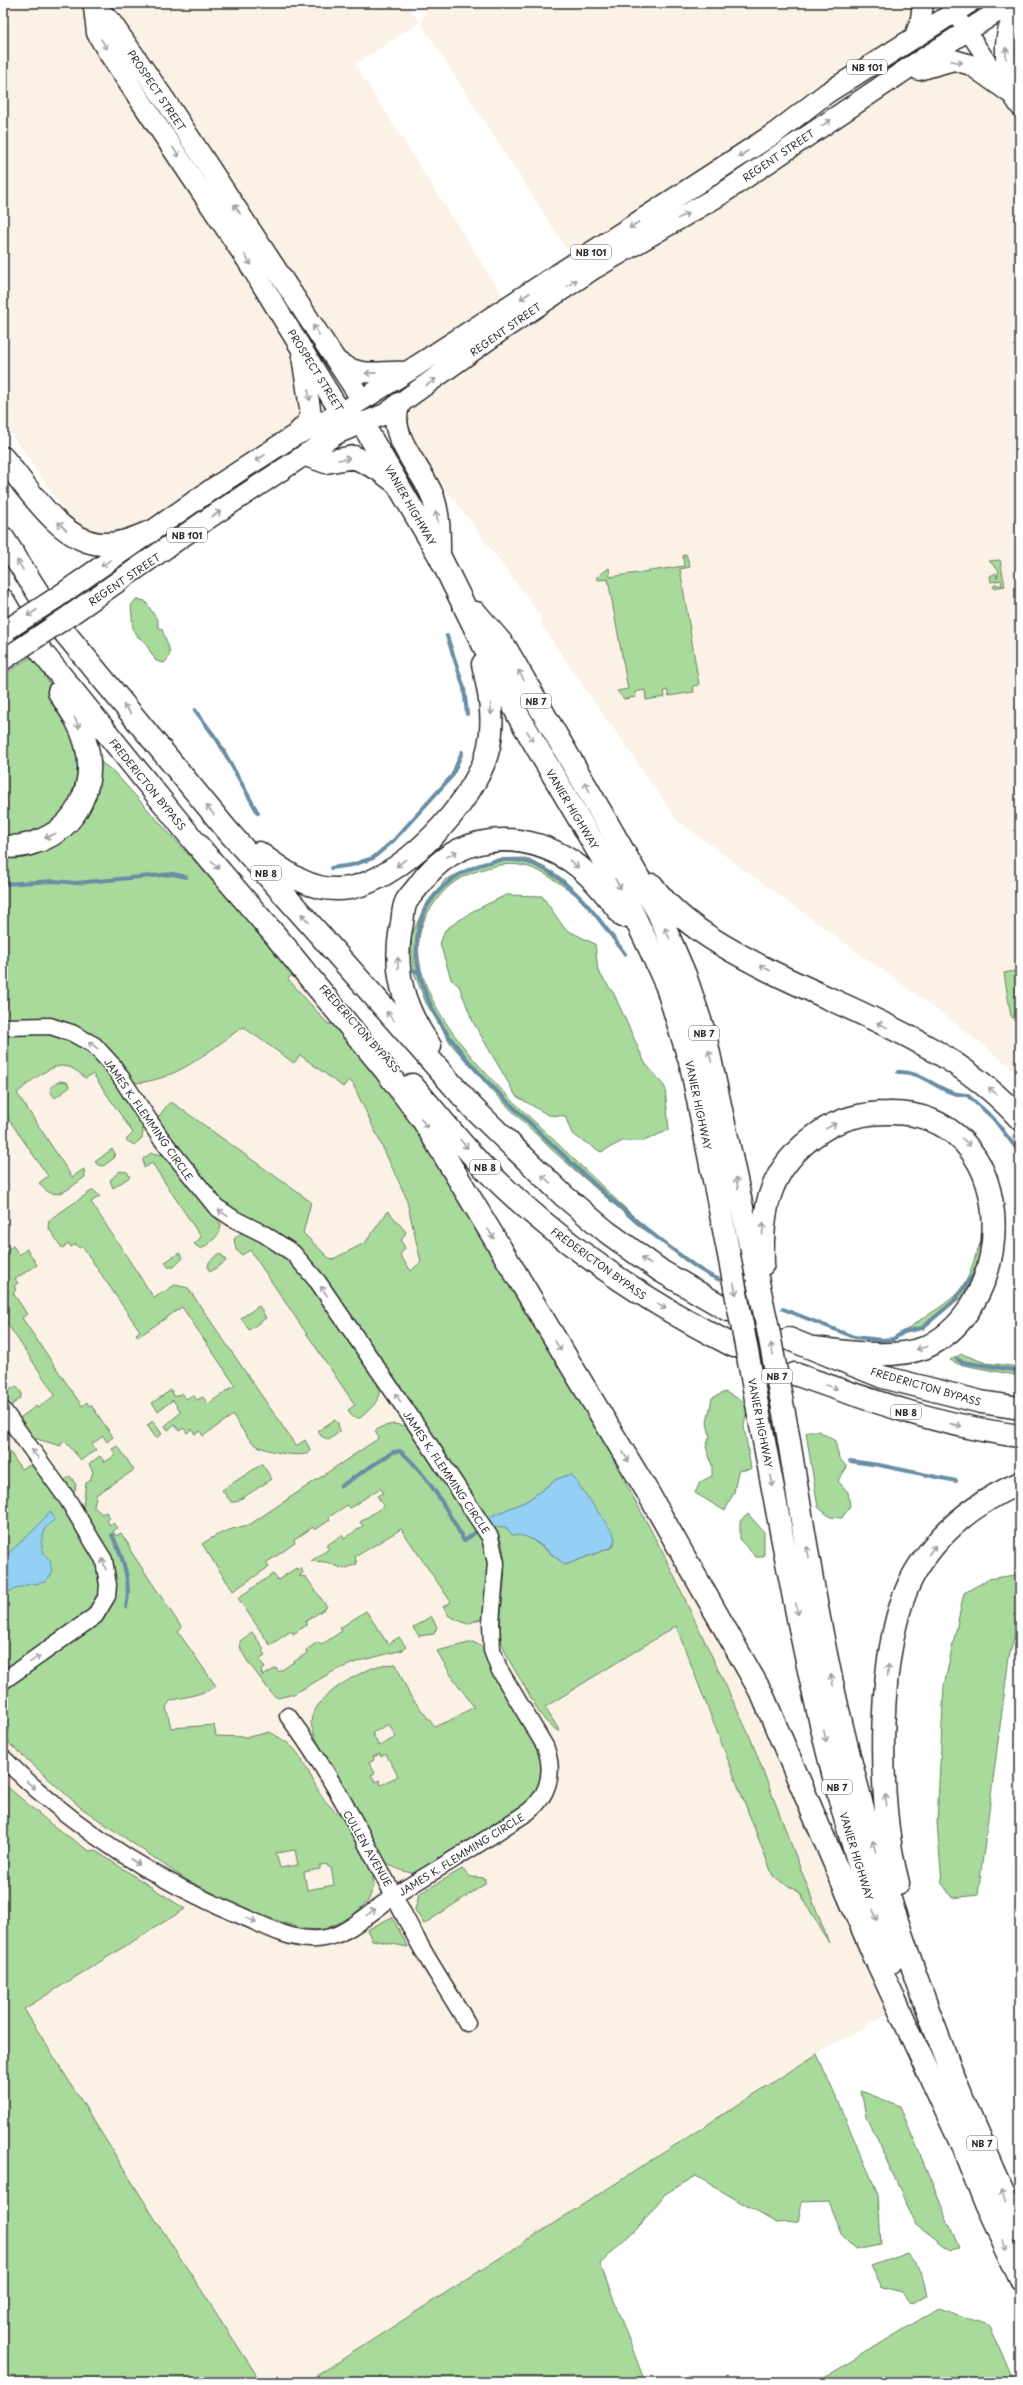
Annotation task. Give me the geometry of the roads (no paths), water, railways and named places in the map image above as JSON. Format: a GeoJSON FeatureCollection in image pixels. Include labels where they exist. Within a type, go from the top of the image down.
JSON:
{"type":"FeatureCollection","features":[{"type":"Feature","properties":{"kind":"highway"},"geometry":{"type":"LineString","coordinates":[[400,404],[396,418],[404,448],[432,496],[439,524],[439,555]]}},
{"type":"Feature","properties":{"kind":"highway","name":"VANIER HIGHWAY"},"geometry":{"type":"LineString","coordinates":[[362,422],[401,486],[439,555],[519,717],[625,897],[666,987],[691,1066],[806,1650],[845,1817],[868,1894],[893,1966],[962,2145],[1020,2278]]}},
{"type":"Feature","properties":{"kind":"highway"},"geometry":{"type":"LineString","coordinates":[[306,455],[326,462],[354,457],[378,469],[401,486]]}},
{"type":"Feature","properties":{"kind":"highway"},"geometry":{"type":"LineString","coordinates":[[3,458],[53,518],[69,533],[86,542],[102,544],[128,541],[150,532]]}},
{"type":"Feature","properties":{"kind":"highway"},"geometry":{"type":"LineString","coordinates":[[3,538],[47,595]]}},
{"type":"Feature","properties":{"kind":"highway","name":"VANIER HIGHWAY"},"geometry":{"type":"LineString","coordinates":[[456,589],[505,647],[658,912],[685,975],[705,1035],[758,1265],[818,1616],[843,1733],[891,1905],[945,2055],[1020,2230]]}},
{"type":"Feature","properties":{"kind":"highway","name":"NB 8"},"geometry":{"type":"LineString","coordinates":[[67,625],[227,830],[473,1108],[564,1196],[607,1232],[661,1271],[728,1310]]}},
{"type":"Feature","properties":{"kind":"highway"},"geometry":{"type":"LineString","coordinates":[[227,830],[286,872],[314,886],[338,890],[358,886],[377,879],[400,865],[446,820],[464,798],[480,771],[489,746],[491,722],[490,691],[475,630]]}},
{"type":"Feature","properties":{"kind":"highway"},"geometry":{"type":"LineString","coordinates":[[3,846],[24,846],[57,834],[75,815],[86,793],[89,768],[85,741],[74,715],[32,651]]}},
{"type":"Feature","properties":{"kind":"highway","name":"FREDERICTON BYPASS"},"geometry":{"type":"LineString","coordinates":[[32,651],[278,939],[490,1173],[562,1238],[641,1294],[734,1346]]}},
{"type":"Feature","properties":{"kind":"highway"},"geometry":{"type":"LineString","coordinates":[[606,821],[654,888],[679,913],[701,931],[735,953],[940,1052],[961,1066],[1001,1098],[1020,1119]]}},
{"type":"Feature","properties":{"kind":"highway"},"geometry":{"type":"LineString","coordinates":[[473,1108],[417,1028],[398,979],[398,942],[406,903],[428,872],[451,853],[480,842],[510,839],[543,846],[572,862],[603,890],[650,949]]}},
{"type":"Feature","properties":{"kind":"highway"},"geometry":{"type":"LineString","coordinates":[[278,939],[386,1071],[423,1120],[647,1491],[725,1626],[762,1694],[873,1953],[962,2145]]}},
{"type":"Feature","properties":{"kind":"highway"},"geometry":{"type":"LineString","coordinates":[[758,1265],[762,1243],[765,1208],[775,1181],[806,1141],[831,1125],[852,1117],[878,1113],[914,1115],[948,1128],[970,1146],[981,1158],[1001,1197],[1007,1234],[1004,1259],[997,1280],[975,1315],[942,1340],[924,1348],[903,1353],[876,1354],[813,1348]]}},
{"type":"Feature","properties":{"kind":"highway","name":"FREDERICTON BYPASS"},"geometry":{"type":"LineString","coordinates":[[789,1339],[883,1376],[981,1402],[1020,1408]]}},
{"type":"Feature","properties":{"kind":"highway","name":"NB 8"},"geometry":{"type":"LineString","coordinates":[[795,1374],[891,1407],[955,1426],[1020,1436]]}},
{"type":"Feature","properties":{"kind":"highway"},"geometry":{"type":"LineString","coordinates":[[945,2055],[893,1866],[884,1782],[884,1726],[889,1654],[899,1611],[917,1569],[944,1533],[974,1508],[1020,1483]]}},
{"type":"Feature","properties":{"kind":"main road"},"geometry":{"type":"LineString","coordinates":[[915,37],[921,20],[923,3]]}},
{"type":"Feature","properties":{"kind":"main road","name":"REGENT STREET"},"geometry":{"type":"LineString","coordinates":[[3,660],[32,651],[206,520],[338,433],[362,422],[385,414],[502,330],[595,268],[720,195],[907,69],[1011,3]]}},
{"type":"Feature","properties":{"kind":"main road","name":"PROSPECT STREET"},"geometry":{"type":"LineString","coordinates":[[93,5],[97,33],[108,52],[247,260],[299,342],[341,413],[362,422]]}},
{"type":"Feature","properties":{"kind":"main road","name":"PROSPECT STREET"},"geometry":{"type":"LineString","coordinates":[[93,5],[111,22],[169,106],[362,400]]}},
{"type":"Feature","properties":{"kind":"main road","name":"REGENT STREET"},"geometry":{"type":"LineString","coordinates":[[6,618],[47,595],[150,532],[292,437],[341,413],[407,372],[775,133],[827,93],[915,37],[957,6]]}},
{"type":"Feature","properties":{"kind":"main road"},"geometry":{"type":"LineString","coordinates":[[1009,92],[1006,64],[1007,34],[1013,16],[1020,7]]}},
{"type":"Feature","properties":{"kind":"main road"},"geometry":{"type":"LineString","coordinates":[[907,69],[924,70],[935,64],[954,60],[971,65],[1009,92]]}},
{"type":"Feature","properties":{"kind":"main road"},"geometry":{"type":"LineString","coordinates":[[292,437],[307,423],[311,415],[299,342]]}},
{"type":"Feature","properties":{"kind":"main road"},"geometry":{"type":"LineString","coordinates":[[338,362],[350,371],[364,373],[407,372]]}},
{"type":"Feature","properties":{"kind":"main road"},"geometry":{"type":"LineString","coordinates":[[362,400],[362,422]]}},
{"type":"Feature","properties":{"kind":"street"},"geometry":{"type":"LineString","coordinates":[[957,6],[968,30],[1020,109]]}},
{"type":"Feature","properties":{"kind":"street","name":"JAMES K. FLEMMING CIRCLE"},"geometry":{"type":"LineString","coordinates":[[3,1027],[38,1025],[62,1029],[83,1038],[104,1054],[160,1137],[216,1207],[234,1219],[264,1234],[293,1254],[313,1276],[419,1429],[490,1538],[496,1563],[490,1622],[492,1650],[499,1668],[545,1746],[551,1759],[551,1772],[541,1798],[531,1809],[492,1836],[395,1895],[346,1930],[327,1938],[310,1939],[277,1931],[203,1901],[147,1870],[79,1824],[3,1758]]}},
{"type":"Feature","properties":{"kind":"street"},"geometry":{"type":"LineString","coordinates":[[3,1410],[68,1500],[104,1560],[108,1585],[107,1596],[95,1616],[3,1681]]}},
{"type":"Feature","properties":{"kind":"street","name":"CULLEN AVENUE"},"geometry":{"type":"LineString","coordinates":[[288,1716],[322,1768],[395,1895],[414,1934],[467,2023]]}},
{"type":"Feature","properties":{"kind":"water"},"geometry":{"type":"Polygon","coordinates":[[[572,1475],[613,1533],[615,1539],[612,1547],[565,1565],[534,1540],[519,1535],[512,1535],[506,1527],[494,1527],[487,1518],[527,1501],[557,1479],[572,1475]]]}},
{"type":"Feature","properties":{"kind":"water"},"geometry":{"type":"Polygon","coordinates":[[[50,1511],[55,1519],[45,1528],[41,1543],[44,1554],[50,1560],[52,1574],[45,1582],[26,1585],[3,1594],[3,1558],[35,1529],[50,1511]]]}},
{"type":"Feature","properties":{"kind":"waterway"},"geometry":{"type":"LineString","coordinates":[[447,636],[464,688],[467,714]]}},
{"type":"Feature","properties":{"kind":"waterway"},"geometry":{"type":"LineString","coordinates":[[195,710],[218,741],[258,813]]}},
{"type":"Feature","properties":{"kind":"waterway"},"geometry":{"type":"LineString","coordinates":[[331,868],[352,865],[373,858],[393,841],[452,776],[462,752]]}},
{"type":"Feature","properties":{"kind":"waterway"},"geometry":{"type":"LineString","coordinates":[[625,954],[596,915],[561,880],[533,864],[518,860],[502,860],[486,863],[455,877],[442,888],[432,900],[424,913],[418,930],[417,961],[422,983],[436,1016],[463,1055],[500,1094],[614,1202],[694,1266],[723,1281]]}},
{"type":"Feature","properties":{"kind":"waterway"},"geometry":{"type":"LineString","coordinates":[[3,884],[55,881],[76,883],[173,874],[186,877]]}},
{"type":"Feature","properties":{"kind":"waterway"},"geometry":{"type":"LineString","coordinates":[[413,970],[421,974]]}},
{"type":"Feature","properties":{"kind":"waterway"},"geometry":{"type":"LineString","coordinates":[[898,1072],[907,1072],[949,1092],[967,1095],[993,1118],[1020,1153]]}},
{"type":"Feature","properties":{"kind":"waterway"},"geometry":{"type":"LineString","coordinates":[[783,1309],[854,1337],[881,1340],[893,1339],[904,1332],[922,1328],[953,1302],[973,1275]]}},
{"type":"Feature","properties":{"kind":"waterway"},"geometry":{"type":"LineString","coordinates":[[957,1359],[962,1362],[1020,1371]]}},
{"type":"Feature","properties":{"kind":"waterway"},"geometry":{"type":"LineString","coordinates":[[341,1486],[393,1452],[400,1451],[418,1469],[436,1493],[464,1541],[480,1529]]}},
{"type":"Feature","properties":{"kind":"waterway"},"geometry":{"type":"LineString","coordinates":[[850,1461],[879,1465],[956,1481]]}},
{"type":"Feature","properties":{"kind":"waterway"},"geometry":{"type":"LineString","coordinates":[[112,1535],[120,1552],[127,1579],[128,1598],[126,1607]]}}]}
